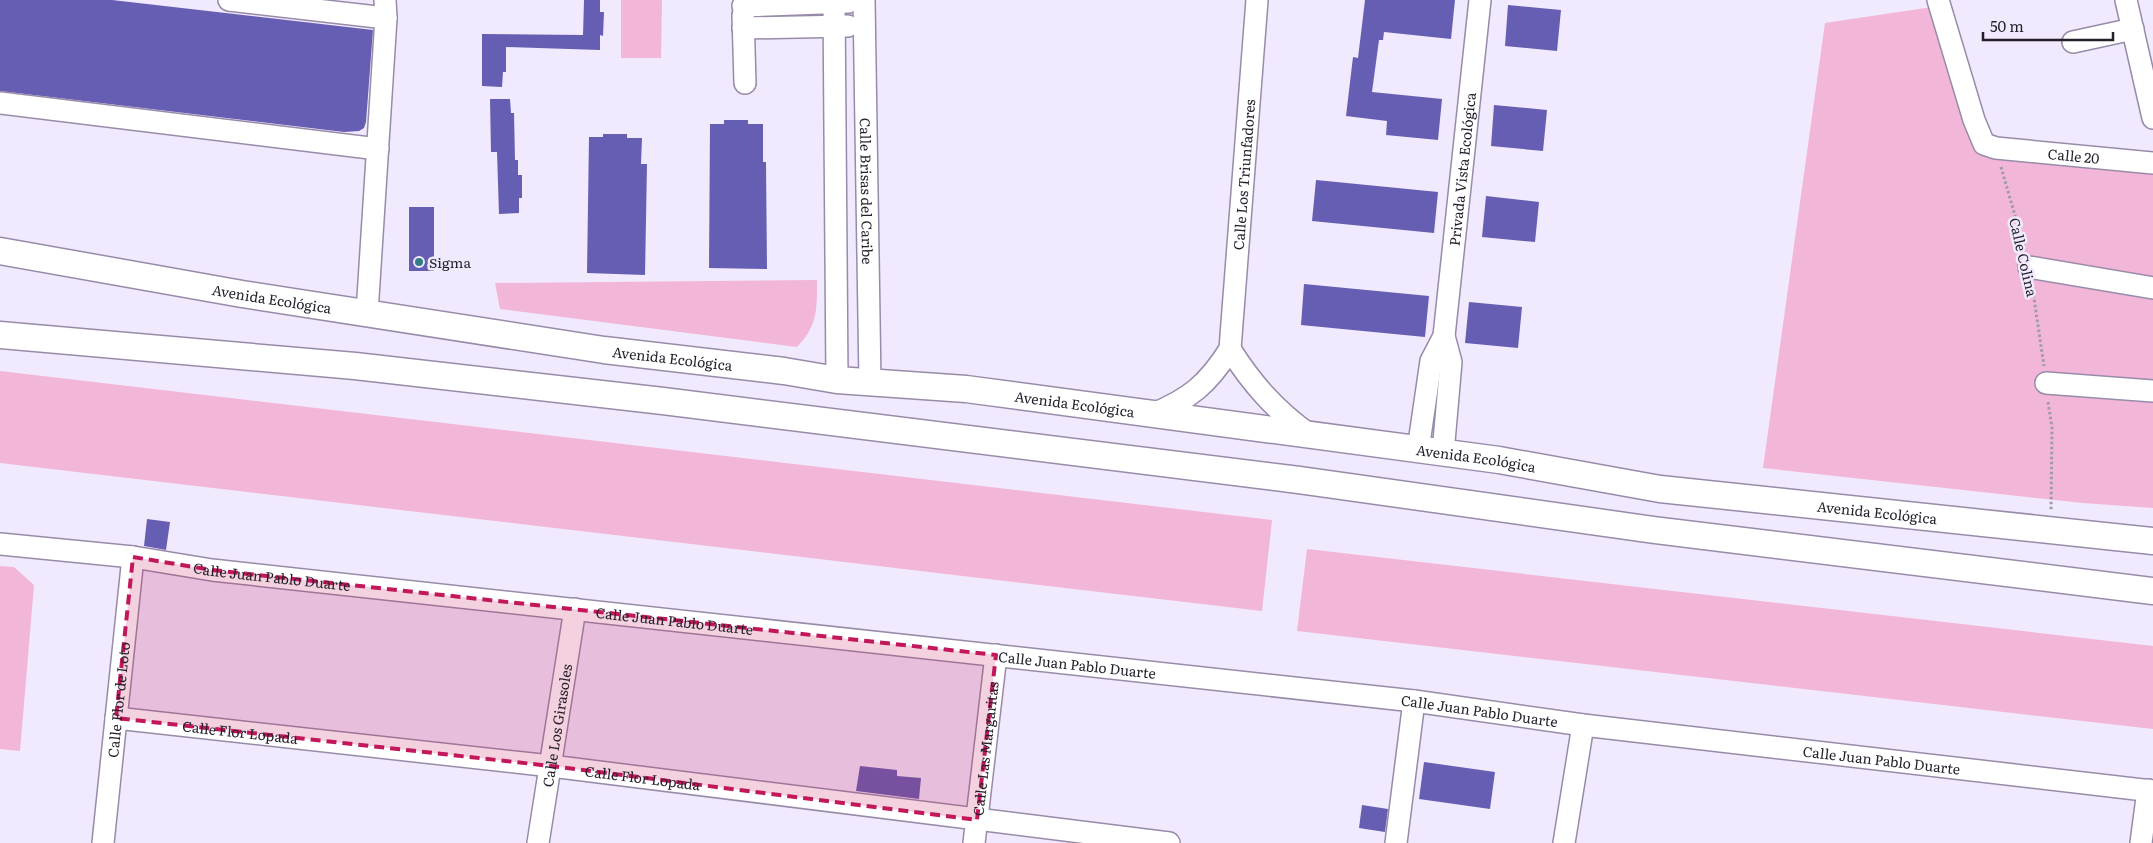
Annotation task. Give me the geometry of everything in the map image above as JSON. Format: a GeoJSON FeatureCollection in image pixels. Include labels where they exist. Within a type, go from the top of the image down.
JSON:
{"type":"FeatureCollection","features":[{"type":"Feature","properties":{"kind":"main road","name":"Avenida Ecológica"},"geometry":{"type":"LineString","coordinates":[[0,251],[242,294],[604,350],[784,371],[837,380],[966,389],[1499,460],[1660,489],[2153,541]]}},
{"type":"Feature","properties":{"kind":"main road"},"geometry":{"type":"LineString","coordinates":[[0,335],[355,366],[673,403],[1299,480],[1654,530],[2153,591]]}},
{"type":"Feature","properties":{"kind":"street"},"geometry":{"type":"LineString","coordinates":[[229,0],[386,9],[367,313]]}},
{"type":"Feature","properties":{"kind":"street","name":"Calle Los Triunfadores"},"geometry":{"type":"LineString","coordinates":[[1151,415],[1176,404],[1198,390],[1216,372],[1230,349],[1257,0]]}},
{"type":"Feature","properties":{"kind":"street","name":"Privada Vista Ecológica"},"geometry":{"type":"LineString","coordinates":[[1430,451],[1451,362],[1444,336],[1480,0]]}},
{"type":"Feature","properties":{"kind":"street"},"geometry":{"type":"LineString","coordinates":[[1938,0],[1974,120],[1984,144],[1996,148]]}},
{"type":"Feature","properties":{"kind":"street"},"geometry":{"type":"LineString","coordinates":[[2126,0],[2153,118]]}},
{"type":"Feature","properties":{"kind":"street"},"geometry":{"type":"LineString","coordinates":[[836,1],[837,380]]}},
{"type":"Feature","properties":{"kind":"street"},"geometry":{"type":"LineString","coordinates":[[745,83],[742,3],[864,1]]}},
{"type":"Feature","properties":{"kind":"street","name":"Calle Brisas del Caribe"},"geometry":{"type":"LineString","coordinates":[[864,1],[870,383]]}},
{"type":"Feature","properties":{"kind":"street"},"geometry":{"type":"LineString","coordinates":[[743,28],[864,26]]}},
{"type":"Feature","properties":{"kind":"street"},"geometry":{"type":"LineString","coordinates":[[2073,42],[2133,29]]}},
{"type":"Feature","properties":{"kind":"street"},"geometry":{"type":"LineString","coordinates":[[0,103],[378,149]]}},
{"type":"Feature","properties":{"kind":"street","name":"Calle 20"},"geometry":{"type":"LineString","coordinates":[[1996,148],[2153,163]]}},
{"type":"Feature","properties":{"kind":"street"},"geometry":{"type":"LineString","coordinates":[[2029,267],[2153,288]]}},
{"type":"Feature","properties":{"kind":"street"},"geometry":{"type":"LineString","coordinates":[[1230,349],[1246,375],[1265,397],[1286,418],[1310,435]]}},
{"type":"Feature","properties":{"kind":"street"},"geometry":{"type":"LineString","coordinates":[[2046,383],[2153,391]]}},
{"type":"Feature","properties":{"kind":"street","name":"Calle Juan Pablo Duarte"},"geometry":{"type":"LineString","coordinates":[[0,544],[133,557],[212,570],[1414,701],[1583,725],[2150,791]]}},
{"type":"Feature","properties":{"kind":"street","name":"Calle Flor de Loto"},"geometry":{"type":"LineString","coordinates":[[103,843],[133,557]]}},
{"type":"Feature","properties":{"kind":"street","name":"Calle Los Girasoles"},"geometry":{"type":"LineString","coordinates":[[538,843],[575,610]]}},
{"type":"Feature","properties":{"kind":"street","name":"Calle Las Margaritas"},"geometry":{"type":"LineString","coordinates":[[974,843],[996,655]]}},
{"type":"Feature","properties":{"kind":"street"},"geometry":{"type":"LineString","coordinates":[[1396,843],[1414,701]]}},
{"type":"Feature","properties":{"kind":"street","name":"Calle Flor Lopada"},"geometry":{"type":"LineString","coordinates":[[116,718],[551,766],[1169,843]]}},
{"type":"Feature","properties":{"kind":"street"},"geometry":{"type":"LineString","coordinates":[[1564,843],[1583,725]]}},
{"type":"Feature","properties":{"kind":"street"},"geometry":{"type":"LineString","coordinates":[[2141,843],[2150,791]]}},
{"type":"Feature","properties":{"kind":"path","name":"Calle Colina"},"geometry":{"type":"LineString","coordinates":[[1996,148],[2029,267],[2046,383],[2052,428],[2051,531]]}},
{"type":"Feature","properties":{"kind":"highlighted area"},"geometry":{"type":"Polygon","coordinates":[[[133,557],[212,570],[996,655],[977,820],[551,766],[116,718],[133,557]]]}},
{"type":"Feature","properties":{"kind":"shaded area"},"geometry":{"type":"Polygon","coordinates":[[[621,0],[662,0],[661,58],[621,58],[621,0]]]}},
{"type":"Feature","properties":{"kind":"shaded area"},"geometry":{"type":"Polygon","coordinates":[[[1932,7],[1973,137],[2153,170],[2153,508],[2083,503],[1763,468],[1825,23],[1932,7]]]}},
{"type":"Feature","properties":{"kind":"shaded area"},"geometry":{"type":"Polygon","coordinates":[[[817,280],[816,308],[813,324],[797,347],[500,309],[495,283],[817,280]]]}},
{"type":"Feature","properties":{"kind":"shaded area"},"geometry":{"type":"Polygon","coordinates":[[[0,371],[1272,520],[1262,611],[0,463],[0,371]]]}},
{"type":"Feature","properties":{"kind":"shaded area"},"geometry":{"type":"Polygon","coordinates":[[[1307,549],[2153,646],[2153,729],[1297,631],[1307,549]]]}},
{"type":"Feature","properties":{"kind":"shaded area"},"geometry":{"type":"Polygon","coordinates":[[[0,566],[14,567],[34,585],[20,751],[0,749],[0,566]]]}},
{"type":"Feature","properties":{"kind":"building"},"geometry":{"type":"Polygon","coordinates":[[[0,0],[112,0],[373,30],[364,128],[359,131],[344,132],[0,91],[0,0]]]}},
{"type":"Feature","properties":{"kind":"building"},"geometry":{"type":"Polygon","coordinates":[[[584,0],[600,0],[600,12],[604,12],[603,36],[600,35],[600,50],[506,47],[506,72],[503,72],[502,87],[482,86],[482,34],[583,35],[584,0]]]}},
{"type":"Feature","properties":{"kind":"building"},"geometry":{"type":"Polygon","coordinates":[[[1365,0],[1455,0],[1451,39],[1384,32],[1383,40],[1379,40],[1372,92],[1442,99],[1438,140],[1386,135],[1387,121],[1346,116],[1353,57],[1358,58],[1365,0]]]}},
{"type":"Feature","properties":{"kind":"building"},"geometry":{"type":"Polygon","coordinates":[[[1508,5],[1561,10],[1557,51],[1505,46],[1508,5]]]}},
{"type":"Feature","properties":{"kind":"building"},"geometry":{"type":"Polygon","coordinates":[[[490,99],[510,99],[511,113],[514,113],[515,160],[518,160],[518,175],[522,175],[522,198],[519,198],[519,213],[499,214],[497,152],[491,152],[490,99]]]}},
{"type":"Feature","properties":{"kind":"building"},"geometry":{"type":"Polygon","coordinates":[[[1494,105],[1547,110],[1543,151],[1491,146],[1494,105]]]}},
{"type":"Feature","properties":{"kind":"building"},"geometry":{"type":"Polygon","coordinates":[[[724,120],[748,120],[748,124],[763,124],[763,162],[766,162],[767,269],[709,268],[710,124],[724,124],[724,120]]]}},
{"type":"Feature","properties":{"kind":"building"},"geometry":{"type":"Polygon","coordinates":[[[603,134],[627,134],[627,138],[642,138],[641,164],[647,164],[645,275],[587,273],[589,137],[603,137],[603,134]]]}},
{"type":"Feature","properties":{"kind":"building"},"geometry":{"type":"Polygon","coordinates":[[[1316,180],[1438,192],[1434,233],[1312,221],[1316,180]]]}},
{"type":"Feature","properties":{"kind":"building"},"geometry":{"type":"Polygon","coordinates":[[[1486,196],[1539,202],[1535,242],[1482,237],[1486,196]]]}},
{"type":"Feature","properties":{"kind":"building"},"geometry":{"type":"Polygon","coordinates":[[[409,207],[434,207],[434,271],[409,271],[409,207]]]}},
{"type":"Feature","properties":{"kind":"building"},"geometry":{"type":"Polygon","coordinates":[[[1304,284],[1429,296],[1425,337],[1301,325],[1304,284]]]}},
{"type":"Feature","properties":{"kind":"building"},"geometry":{"type":"Polygon","coordinates":[[[1469,302],[1522,307],[1518,348],[1465,343],[1469,302]]]}},
{"type":"Feature","properties":{"kind":"building"},"geometry":{"type":"Polygon","coordinates":[[[147,519],[170,522],[166,550],[144,546],[147,519]]]}},
{"type":"Feature","properties":{"kind":"building"},"geometry":{"type":"Polygon","coordinates":[[[1424,762],[1495,772],[1490,809],[1419,799],[1424,762]]]}},
{"type":"Feature","properties":{"kind":"building"},"geometry":{"type":"Polygon","coordinates":[[[860,766],[897,770],[897,776],[921,778],[919,799],[856,791],[860,766]]]}},
{"type":"Feature","properties":{"kind":"building"},"geometry":{"type":"Polygon","coordinates":[[[1362,805],[1388,809],[1385,832],[1359,828],[1362,805]]]}},
{"type":"Feature","properties":{"kind":"place","name":"Sigma"},"geometry":{"type":"Point","coordinates":[419,262]}}]}
